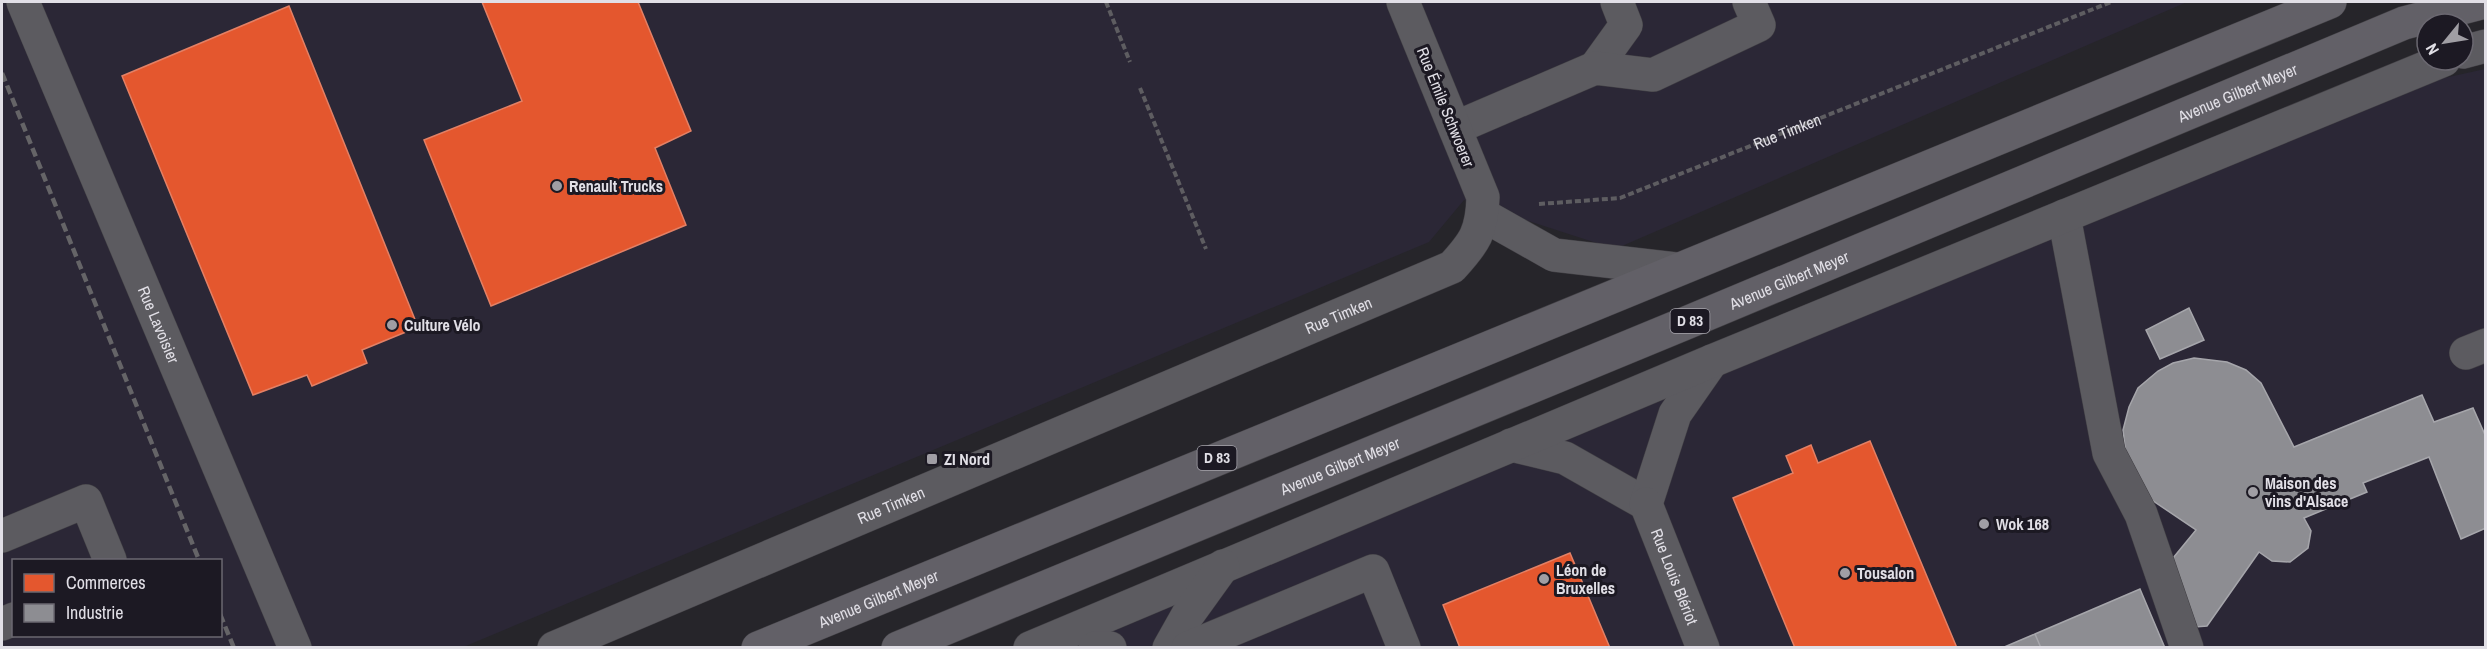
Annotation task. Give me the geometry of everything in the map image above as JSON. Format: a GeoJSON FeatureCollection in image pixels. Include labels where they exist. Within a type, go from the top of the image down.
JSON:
{"type":"FeatureCollection","features":[{"type":"Feature","properties":{"kind":"main road","name":"Avenue Gilbert Meyer"},"geometry":{"type":"LineString","coordinates":[[758,648],[2330,2]]}},
{"type":"Feature","properties":{"kind":"main road","name":"Avenue Gilbert Meyer"},"geometry":{"type":"LineString","coordinates":[[898,648],[1686,323],[2404,23],[2485,2]]}},
{"type":"Feature","properties":{"kind":"street","name":"Rue Lavoisier"},"geometry":{"type":"LineString","coordinates":[[23,2],[295,648]]}},
{"type":"Feature","properties":{"kind":"street","name":"Rue Émile Schwoerer"},"geometry":{"type":"LineString","coordinates":[[1403,2],[1483,197],[1483,214]]}},
{"type":"Feature","properties":{"kind":"street"},"geometry":{"type":"LineString","coordinates":[[1595,68],[1626,26],[1617,2]]}},
{"type":"Feature","properties":{"kind":"street"},"geometry":{"type":"LineString","coordinates":[[1455,128],[1595,68],[1653,75],[1759,25],[1749,2]]}},
{"type":"Feature","properties":{"kind":"street"},"geometry":{"type":"LineString","coordinates":[[1030,648],[1712,361],[2415,72]]}},
{"type":"Feature","properties":{"kind":"street"},"geometry":{"type":"LineString","coordinates":[[1483,214],[1554,255],[1676,269]]}},
{"type":"Feature","properties":{"kind":"street","name":"Rue Timken"},"geometry":{"type":"LineString","coordinates":[[554,648],[1452,267],[1474,243],[1483,214]]}},
{"type":"Feature","properties":{"kind":"street"},"geometry":{"type":"LineString","coordinates":[[2064,216],[2109,453],[2141,514],[2187,648]]}},
{"type":"Feature","properties":{"kind":"street"},"geometry":{"type":"LineString","coordinates":[[1511,446],[1565,458],[1646,504],[1675,414],[1712,361]]}},
{"type":"Feature","properties":{"kind":"street"},"geometry":{"type":"LineString","coordinates":[[2,536],[87,501],[109,559]]}},
{"type":"Feature","properties":{"kind":"street","name":"Rue Louis Blériot"},"geometry":{"type":"LineString","coordinates":[[1646,504],[1703,648]]}},
{"type":"Feature","properties":{"kind":"street"},"geometry":{"type":"LineString","coordinates":[[1170,648],[1187,616],[1223,566]]}},
{"type":"Feature","properties":{"kind":"street"},"geometry":{"type":"LineString","coordinates":[[1188,648],[1373,571],[1404,648]]}},
{"type":"Feature","properties":{"kind":"street"},"geometry":{"type":"LineString","coordinates":[[1095,648],[1110,648]]}},
{"type":"Feature","properties":{"kind":"path"},"geometry":{"type":"LineString","coordinates":[[1106,2],[1130,62]]}},
{"type":"Feature","properties":{"kind":"path","name":"Rue Timken"},"geometry":{"type":"LineString","coordinates":[[1483,214],[1544,203],[1620,198],[2111,2]]}},
{"type":"Feature","properties":{"kind":"path"},"geometry":{"type":"LineString","coordinates":[[1140,88],[1206,249]]}},
{"type":"Feature","properties":{"kind":"shaded area"},"geometry":{"type":"Polygon","coordinates":[[[2,2],[2187,2],[1615,249],[1464,200],[1429,242],[461,648],[2,647],[2,2]]]}},
{"type":"Feature","properties":{"kind":"shaded area"},"geometry":{"type":"Polygon","coordinates":[[[2485,69],[2485,647],[1066,648],[2413,85],[2485,69]]]}},
{"type":"Feature","properties":{"kind":"building: Commerces","name":"Renault Trucks"},"geometry":{"type":"Polygon","coordinates":[[[482,2],[638,2],[691,131],[655,148],[686,225],[491,306],[424,140],[522,101],[482,2]]]}},
{"type":"Feature","properties":{"kind":"building: Commerces"},"geometry":{"type":"Polygon","coordinates":[[[289,6],[418,327],[362,350],[367,363],[312,386],[307,375],[253,395],[122,76],[289,6]]]}},
{"type":"Feature","properties":{"kind":"building: Commerces","name":"Tousalon"},"geometry":{"type":"Polygon","coordinates":[[[1870,441],[1957,648],[1795,648],[1733,498],[1793,473],[1786,456],[1811,445],[1818,463],[1870,441]]]}},
{"type":"Feature","properties":{"kind":"building: Commerces","name":"Léon de Bruxelles"},"geometry":{"type":"Polygon","coordinates":[[[1570,553],[1610,648],[1460,648],[1443,605],[1570,553]]]}},
{"type":"Feature","properties":{"kind":"building: Industrie"},"geometry":{"type":"Polygon","coordinates":[[[2189,308],[2204,340],[2160,359],[2146,330],[2189,308]]]}},
{"type":"Feature","properties":{"kind":"building: Industrie","name":"Maison des vins d'Alsace"},"geometry":{"type":"Polygon","coordinates":[[[2194,358],[2227,362],[2246,370],[2261,383],[2294,447],[2422,395],[2434,422],[2473,408],[2486,437],[2486,528],[2461,539],[2429,457],[2363,483],[2367,492],[2304,518],[2311,531],[2308,548],[2290,562],[2272,561],[2259,552],[2207,626],[2195,627],[2169,563],[2196,530],[2140,492],[2126,456],[2123,430],[2129,407],[2138,388],[2158,371],[2173,363],[2194,358]]]}},
{"type":"Feature","properties":{"kind":"building: Industrie"},"geometry":{"type":"Polygon","coordinates":[[[2140,589],[2165,648],[2041,648],[2035,634],[2140,589]]]}},
{"type":"Feature","properties":{"kind":"building: Industrie"},"geometry":{"type":"Polygon","coordinates":[[[2035,634],[2041,648],[2002,648],[2035,634]]]}},
{"type":"Feature","properties":{"kind":"railway"},"geometry":{"type":"LineString","coordinates":[[2,73],[199,559]]}},
{"type":"Feature","properties":{"kind":"railway"},"geometry":{"type":"LineString","coordinates":[[222,619],[234,648]]}},
{"type":"Feature","properties":{"kind":"place","name":"Renault Trucks"},"geometry":{"type":"Point","coordinates":[557,186]}},
{"type":"Feature","properties":{"kind":"place","name":"Culture Vélo"},"geometry":{"type":"Point","coordinates":[392,325]}},
{"type":"Feature","properties":{"kind":"place","name":"ZI Nord"},"geometry":{"type":"Point","coordinates":[932,459]}},
{"type":"Feature","properties":{"kind":"place","name":"Maison des vins d'Alsace"},"geometry":{"type":"Point","coordinates":[2253,492]}},
{"type":"Feature","properties":{"kind":"place","name":"Wok 168"},"geometry":{"type":"Point","coordinates":[1984,524]}},
{"type":"Feature","properties":{"kind":"place","name":"Tousalon"},"geometry":{"type":"Point","coordinates":[1845,573]}},
{"type":"Feature","properties":{"kind":"place","name":"Léon de Bruxelles"},"geometry":{"type":"Point","coordinates":[1544,579]}}]}
